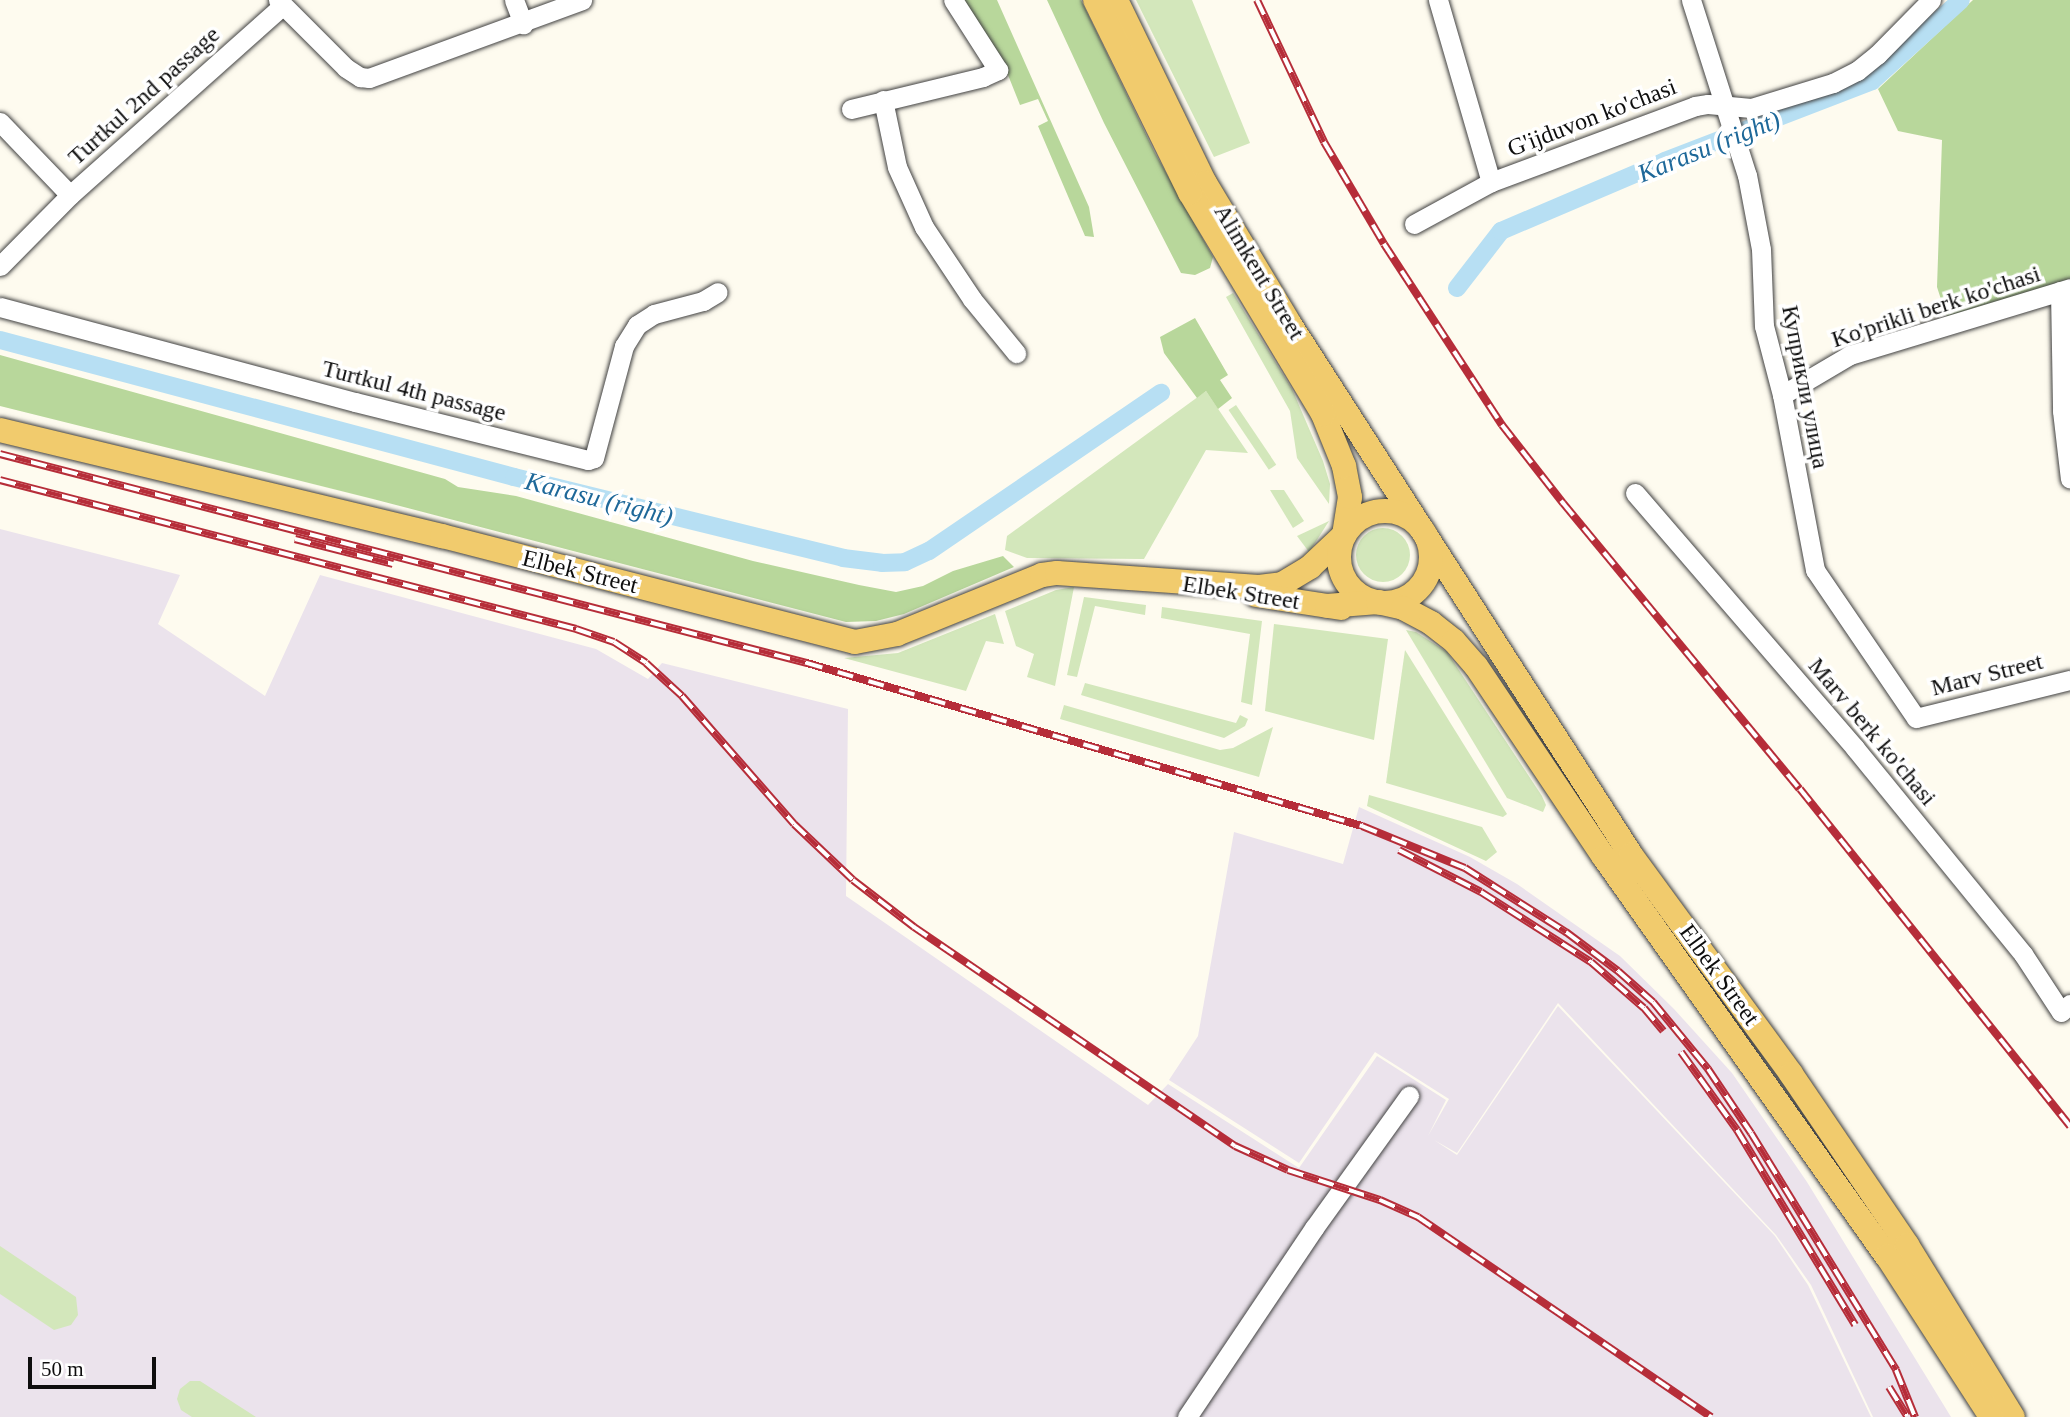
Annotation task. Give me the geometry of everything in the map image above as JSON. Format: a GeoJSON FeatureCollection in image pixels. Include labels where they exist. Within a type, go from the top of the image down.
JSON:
{"type":"FeatureCollection","features":[{"type":"Feature","properties":{"kind":"main road","name":"Alimkent Street"},"geometry":{"type":"LineString","coordinates":[[1095,0],[1190,193],[1322,414],[1346,475],[1350,497],[1345,535]]}},
{"type":"Feature","properties":{"kind":"main road","name":"Alimkent Street"},"geometry":{"type":"LineString","coordinates":[[1116,0],[1205,183],[1289,323],[1424,533]]}},
{"type":"Feature","properties":{"kind":"main road","name":"Elbek Street"},"geometry":{"type":"LineString","coordinates":[[0,430],[442,536],[855,642],[897,634],[1042,575],[1073,572],[1275,586],[1310,567],[1345,535]]}},
{"type":"Feature","properties":{"kind":"main road"},"geometry":{"type":"LineString","coordinates":[[1384,511],[1404,515],[1424,533],[1430,556],[1425,579],[1415,591],[1401,599],[1378,602],[1358,593],[1344,577],[1339,556],[1345,535],[1364,516],[1384,511]]}},
{"type":"Feature","properties":{"kind":"main road","name":"Elbek Street"},"geometry":{"type":"LineString","coordinates":[[1424,533],[1632,855],[1791,1074],[1907,1244],[2013,1417]]}},
{"type":"Feature","properties":{"kind":"main road","name":"Elbek Street"},"geometry":{"type":"LineString","coordinates":[[1155,579],[1401,620],[1454,641]]}},
{"type":"Feature","properties":{"kind":"main road","name":"Elbek Street"},"geometry":{"type":"LineString","coordinates":[[1327,606],[1378,602],[1417,614],[1454,641],[1476,666],[1604,857],[1887,1256],[1991,1417]]}},
{"type":"Feature","properties":{"kind":"street"},"geometry":{"type":"LineString","coordinates":[[514,0],[523,24]]}},
{"type":"Feature","properties":{"kind":"street"},"geometry":{"type":"LineString","coordinates":[[280,3],[346,68],[360,78],[369,78],[523,24],[582,0]]}},
{"type":"Feature","properties":{"kind":"street"},"geometry":{"type":"LineString","coordinates":[[851,109],[983,77],[998,70],[953,0]]}},
{"type":"Feature","properties":{"kind":"street"},"geometry":{"type":"LineString","coordinates":[[1438,0],[1491,182]]}},
{"type":"Feature","properties":{"kind":"street","name":"Куприкли улица"},"geometry":{"type":"LineString","coordinates":[[1690,0],[1747,175],[1761,249],[1764,326],[1782,396],[1815,570],[1916,718]]}},
{"type":"Feature","properties":{"kind":"street","name":"G'ijduvon ko'chasi"},"geometry":{"type":"LineString","coordinates":[[1414,224],[1491,182],[1695,106],[1728,113],[1833,83],[1857,71],[1877,55],[1931,0]]}},
{"type":"Feature","properties":{"kind":"street","name":"Turtkul 2nd passage"},"geometry":{"type":"LineString","coordinates":[[0,266],[69,195],[280,3]]}},
{"type":"Feature","properties":{"kind":"street"},"geometry":{"type":"LineString","coordinates":[[883,100],[897,167],[924,227],[972,299],[1016,353]]}},
{"type":"Feature","properties":{"kind":"street","name":"Turtkul 2nd passage"},"geometry":{"type":"LineString","coordinates":[[0,122],[69,195]]}},
{"type":"Feature","properties":{"kind":"street"},"geometry":{"type":"LineString","coordinates":[[2065,290],[2062,411],[2070,479]]}},
{"type":"Feature","properties":{"kind":"street","name":"Ko'prikli berk ko'chasi"},"geometry":{"type":"LineString","coordinates":[[1782,396],[1850,355],[2065,290]]}},
{"type":"Feature","properties":{"kind":"street","name":"Turtkul 4th passage"},"geometry":{"type":"LineString","coordinates":[[0,307],[355,402],[592,460],[630,335],[654,314],[704,300],[718,292]]}},
{"type":"Feature","properties":{"kind":"street","name":"Marv berk ko'chasi"},"geometry":{"type":"LineString","coordinates":[[1635,493],[1855,748],[2066,1008]]}},
{"type":"Feature","properties":{"kind":"street","name":"Marv Street"},"geometry":{"type":"LineString","coordinates":[[1916,718],[2070,680]]}},
{"type":"Feature","properties":{"kind":"street"},"geometry":{"type":"LineString","coordinates":[[1187,1417],[1314,1228],[1409,1096]]}},
{"type":"Feature","properties":{"kind":"shaded area"},"geometry":{"type":"Polygon","coordinates":[[[0,529],[180,575],[158,624],[265,696],[320,575],[596,649],[648,679],[662,663],[848,709],[846,896],[1148,1105],[1168,1084],[1299,1168],[1377,1056],[1446,1100],[1428,1136],[1449,1099],[1375,1052],[1299,1163],[1169,1080],[1198,1036],[1234,832],[1343,864],[1359,807],[1470,857],[1517,884],[1620,956],[1674,1009],[1732,1073],[1807,1182],[1951,1417],[1873,1417],[1811,1285],[1776,1235],[1558,1003],[1457,1153],[1434,1140],[1457,1155],[1558,1006],[1775,1236],[1808,1285],[1871,1417],[0,1417],[0,529]]]}},
{"type":"Feature","properties":{"kind":"green space"},"geometry":{"type":"Polygon","coordinates":[[[960,0],[997,0],[1089,207],[1094,237],[1085,236],[1038,126],[1048,121],[1038,99],[1020,105],[1008,75],[960,0]]]}},
{"type":"Feature","properties":{"kind":"green space"},"geometry":{"type":"Polygon","coordinates":[[[1047,0],[1081,0],[1155,153],[1213,257],[1210,268],[1195,275],[1181,273],[1104,123],[1047,0]]]}},
{"type":"Feature","properties":{"kind":"green space"},"geometry":{"type":"Polygon","coordinates":[[[1136,0],[1192,0],[1250,143],[1214,157],[1136,0]]]}},
{"type":"Feature","properties":{"kind":"green space"},"geometry":{"type":"Polygon","coordinates":[[[1973,0],[2070,0],[2070,281],[1947,318],[1937,287],[1942,140],[1898,131],[1878,89],[1973,0]]]}},
{"type":"Feature","properties":{"kind":"green space"},"geometry":{"type":"Polygon","coordinates":[[[1233,293],[1292,389],[1323,461],[1330,484],[1329,504],[1297,458],[1290,411],[1226,297],[1233,293]]]}},
{"type":"Feature","properties":{"kind":"green space"},"geometry":{"type":"Polygon","coordinates":[[[1195,318],[1228,375],[1220,380],[1232,398],[1218,409],[1206,391],[1197,398],[1164,353],[1160,337],[1195,318]]]}},
{"type":"Feature","properties":{"kind":"green space"},"geometry":{"type":"Polygon","coordinates":[[[0,355],[445,479],[458,487],[516,496],[753,561],[859,585],[896,592],[923,586],[953,571],[1003,556],[1014,567],[904,614],[876,621],[846,622],[373,499],[0,406],[0,355]]]}},
{"type":"Feature","properties":{"kind":"green space"},"geometry":{"type":"Polygon","coordinates":[[[1206,391],[1248,453],[1206,450],[1144,559],[1027,558],[1005,550],[1007,536],[1206,391]]]}},
{"type":"Feature","properties":{"kind":"green space"},"geometry":{"type":"Polygon","coordinates":[[[1236,405],[1276,465],[1269,470],[1229,410],[1236,405]]]}},
{"type":"Feature","properties":{"kind":"green space"},"geometry":{"type":"Polygon","coordinates":[[[1270,490],[1284,490],[1304,521],[1293,528],[1270,490]]]}},
{"type":"Feature","properties":{"kind":"green space"},"geometry":{"type":"Polygon","coordinates":[[[1329,521],[1315,543],[1309,552],[1297,536],[1329,521]]]}},
{"type":"Feature","properties":{"kind":"green space"},"geometry":{"type":"Polygon","coordinates":[[[1383,528],[1402,536],[1410,555],[1402,574],[1383,582],[1364,574],[1356,555],[1364,536],[1383,528]]]}},
{"type":"Feature","properties":{"kind":"green space"},"geometry":{"type":"Polygon","coordinates":[[[1074,587],[1055,686],[1027,677],[1034,654],[1016,646],[1005,611],[1056,590],[1074,587]]]}},
{"type":"Feature","properties":{"kind":"green space"},"geometry":{"type":"Polygon","coordinates":[[[1084,597],[1146,605],[1145,615],[1095,606],[1077,677],[1067,675],[1084,597]]]}},
{"type":"Feature","properties":{"kind":"green space"},"geometry":{"type":"Polygon","coordinates":[[[1162,607],[1262,621],[1252,705],[1241,702],[1250,634],[1161,618],[1162,607]]]}},
{"type":"Feature","properties":{"kind":"green space"},"geometry":{"type":"Polygon","coordinates":[[[995,614],[1004,644],[986,641],[966,691],[844,658],[898,653],[995,614]]]}},
{"type":"Feature","properties":{"kind":"green space"},"geometry":{"type":"Polygon","coordinates":[[[1274,624],[1388,639],[1374,740],[1265,711],[1274,624]]]}},
{"type":"Feature","properties":{"kind":"green space"},"geometry":{"type":"Polygon","coordinates":[[[1406,630],[1416,632],[1447,652],[1542,796],[1546,805],[1543,812],[1507,798],[1406,630]]]}},
{"type":"Feature","properties":{"kind":"green space"},"geometry":{"type":"Polygon","coordinates":[[[1405,650],[1507,814],[1503,817],[1386,783],[1405,650]]]}},
{"type":"Feature","properties":{"kind":"green space"},"geometry":{"type":"Polygon","coordinates":[[[1085,683],[1236,723],[1240,715],[1248,719],[1245,726],[1224,738],[1081,695],[1085,683]]]}},
{"type":"Feature","properties":{"kind":"green space"},"geometry":{"type":"Polygon","coordinates":[[[1064,705],[1220,750],[1233,748],[1273,727],[1259,777],[1060,719],[1064,705]]]}},
{"type":"Feature","properties":{"kind":"green space"},"geometry":{"type":"Polygon","coordinates":[[[1369,795],[1482,827],[1497,852],[1486,861],[1367,806],[1369,795]]]}},
{"type":"Feature","properties":{"kind":"green space"},"geometry":{"type":"Polygon","coordinates":[[[0,1246],[76,1297],[78,1315],[71,1325],[54,1330],[0,1294],[0,1246]]]}},
{"type":"Feature","properties":{"kind":"green space"},"geometry":{"type":"Polygon","coordinates":[[[190,1381],[200,1381],[256,1417],[192,1417],[181,1410],[177,1399],[180,1389],[190,1381]]]}},
{"type":"Feature","properties":{"kind":"waterway","name":"Karasu (right)"},"geometry":{"type":"LineString","coordinates":[[1457,288],[1501,231],[1665,161],[1872,81],[1961,0]]}},
{"type":"Feature","properties":{"kind":"waterway","name":"Karasu (right)"},"geometry":{"type":"LineString","coordinates":[[0,340],[514,477],[843,558],[882,563],[905,562],[929,551],[1161,393]]}},
{"type":"Feature","properties":{"kind":"railway"},"geometry":{"type":"LineString","coordinates":[[1257,0],[1324,142],[1384,244],[1502,425],[1563,503],[1800,789],[2070,1126]]}},
{"type":"Feature","properties":{"kind":"railway"},"geometry":{"type":"LineString","coordinates":[[0,454],[807,663],[1362,826],[1465,868],[1566,932],[1618,971],[1653,1002],[1708,1069],[1751,1133],[1896,1370],[1915,1417]]}},
{"type":"Feature","properties":{"kind":"railway"},"geometry":{"type":"LineString","coordinates":[[0,480],[576,629],[614,642],[646,663],[682,696],[794,824],[853,880],[914,927],[1235,1146],[1288,1170],[1380,1200],[1418,1217],[1711,1417]]}},
{"type":"Feature","properties":{"kind":"railway"},"geometry":{"type":"LineString","coordinates":[[295,539],[393,564]]}},
{"type":"Feature","properties":{"kind":"railway"},"geometry":{"type":"LineString","coordinates":[[1399,850],[1481,892],[1591,962],[1644,1008],[1663,1031]]}},
{"type":"Feature","properties":{"kind":"railway"},"geometry":{"type":"LineString","coordinates":[[1681,1052],[1737,1130],[1855,1325]]}},
{"type":"Feature","properties":{"kind":"railway"},"geometry":{"type":"LineString","coordinates":[[1889,1387],[1907,1416]]}}]}
